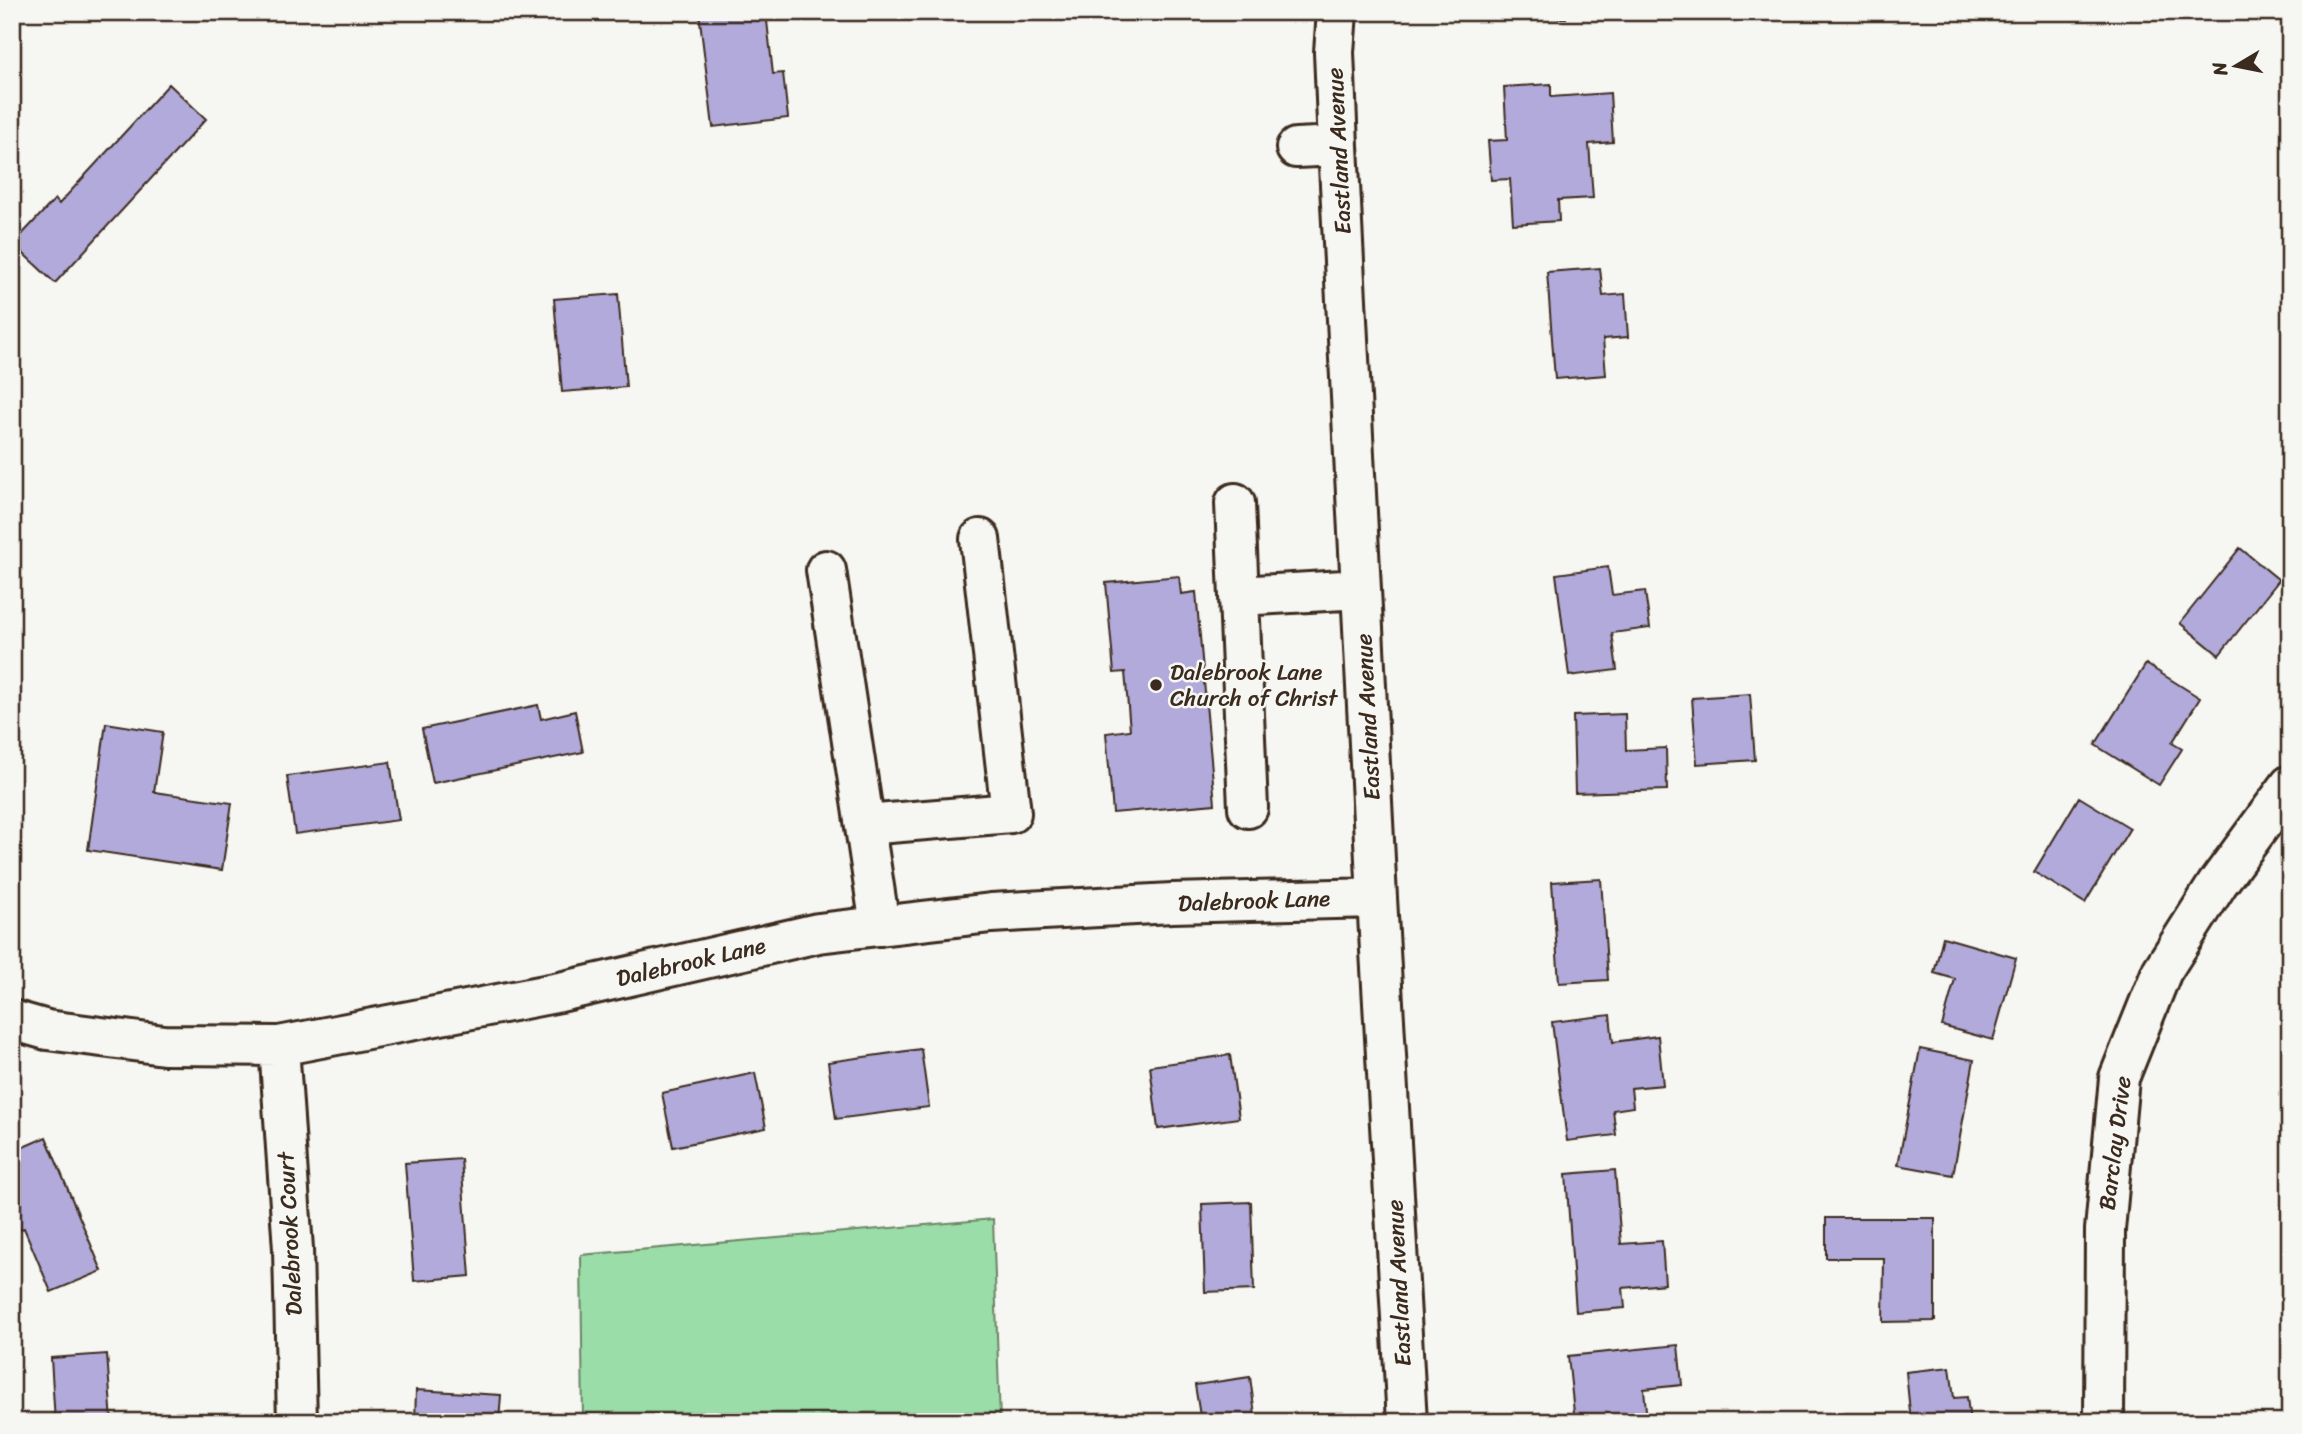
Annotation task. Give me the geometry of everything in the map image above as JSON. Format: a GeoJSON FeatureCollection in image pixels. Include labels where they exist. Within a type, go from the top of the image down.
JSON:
{"type":"FeatureCollection","features":[{"type":"Feature","properties":{"kind":"street","name":"Eastland Avenue"},"geometry":{"type":"LineString","coordinates":[[1337,12],[1334,52],[1338,146],[1407,1422]]}},
{"type":"Feature","properties":{"kind":"street"},"geometry":{"type":"LineString","coordinates":[[1296,148],[1338,146]]}},
{"type":"Feature","properties":{"kind":"street"},"geometry":{"type":"LineString","coordinates":[[1235,503],[1248,808]]}},
{"type":"Feature","properties":{"kind":"street"},"geometry":{"type":"LineString","coordinates":[[865,825],[1011,813],[980,539]]}},
{"type":"Feature","properties":{"kind":"street"},"geometry":{"type":"LineString","coordinates":[[826,570],[880,926]]}},
{"type":"Feature","properties":{"kind":"street"},"geometry":{"type":"LineString","coordinates":[[1239,596],[1361,589]]}},
{"type":"Feature","properties":{"kind":"street","name":"Barclay Drive"},"geometry":{"type":"LineString","coordinates":[[2104,1422],[2105,1230],[2119,1078],[2162,971],[2218,883],[2290,785]]}},
{"type":"Feature","properties":{"kind":"street","name":"Dalebrook Lane"},"geometry":{"type":"LineString","coordinates":[[12,1020],[47,1030],[164,1045],[279,1046],[559,992],[818,933],[1005,912],[1172,903],[1377,898]]}},
{"type":"Feature","properties":{"kind":"street","name":"Dalebrook Court"},"geometry":{"type":"LineString","coordinates":[[279,1046],[293,1249],[297,1422]]}},
{"type":"Feature","properties":{"kind":"green space"},"geometry":{"type":"Polygon","coordinates":[[[993,1219],[1000,1422],[583,1422],[581,1255],[993,1219]]]}},
{"type":"Feature","properties":{"kind":"building"},"geometry":{"type":"Polygon","coordinates":[[[699,12],[766,12],[773,74],[783,73],[788,118],[713,127],[699,12]]]}},
{"type":"Feature","properties":{"kind":"building"},"geometry":{"type":"Polygon","coordinates":[[[1483,12],[1566,12],[1566,18],[1483,18],[1483,12]]]}},
{"type":"Feature","properties":{"kind":"building"},"geometry":{"type":"Polygon","coordinates":[[[169,84],[206,119],[55,283],[13,244],[55,199],[59,204],[169,84]]]}},
{"type":"Feature","properties":{"kind":"building"},"geometry":{"type":"Polygon","coordinates":[[[1551,84],[1551,97],[1610,93],[1613,142],[1589,144],[1593,198],[1558,200],[1559,221],[1513,224],[1510,179],[1491,180],[1488,141],[1507,140],[1504,87],[1551,84]]]}},
{"type":"Feature","properties":{"kind":"building"},"geometry":{"type":"Polygon","coordinates":[[[1600,268],[1603,296],[1625,294],[1628,337],[1603,339],[1606,375],[1555,379],[1547,272],[1600,268]]]}},
{"type":"Feature","properties":{"kind":"building"},"geometry":{"type":"Polygon","coordinates":[[[618,294],[626,387],[562,392],[554,299],[618,294]]]}},
{"type":"Feature","properties":{"kind":"building"},"geometry":{"type":"Polygon","coordinates":[[[2240,548],[2279,580],[2219,655],[2180,623],[2240,548]]]}},
{"type":"Feature","properties":{"kind":"building"},"geometry":{"type":"Polygon","coordinates":[[[1608,567],[1612,595],[1645,591],[1650,628],[1612,633],[1617,670],[1569,676],[1556,574],[1608,567]]]}},
{"type":"Feature","properties":{"kind":"building"},"geometry":{"type":"Polygon","coordinates":[[[1179,576],[1181,594],[1196,592],[1215,804],[1113,813],[1106,733],[1130,730],[1125,672],[1114,673],[1106,583],[1179,576]]]}},
{"type":"Feature","properties":{"kind":"building"},"geometry":{"type":"Polygon","coordinates":[[[2146,664],[2200,698],[2172,743],[2182,749],[2159,785],[2095,745],[2146,664]]]}},
{"type":"Feature","properties":{"kind":"building"},"geometry":{"type":"Polygon","coordinates":[[[1750,694],[1755,760],[1697,764],[1692,698],[1750,694]]]}},
{"type":"Feature","properties":{"kind":"building"},"geometry":{"type":"Polygon","coordinates":[[[538,705],[541,719],[575,711],[583,752],[433,783],[422,729],[538,705]]]}},
{"type":"Feature","properties":{"kind":"building"},"geometry":{"type":"Polygon","coordinates":[[[1625,714],[1626,750],[1666,748],[1667,790],[1575,793],[1573,716],[1625,714]]]}},
{"type":"Feature","properties":{"kind":"building"},"geometry":{"type":"Polygon","coordinates":[[[106,723],[163,732],[154,792],[232,803],[222,870],[88,850],[106,723]]]}},
{"type":"Feature","properties":{"kind":"building"},"geometry":{"type":"Polygon","coordinates":[[[390,762],[399,820],[295,834],[287,776],[390,762]]]}},
{"type":"Feature","properties":{"kind":"building"},"geometry":{"type":"Polygon","coordinates":[[[2079,797],[2130,828],[2085,903],[2034,872],[2079,797]]]}},
{"type":"Feature","properties":{"kind":"building"},"geometry":{"type":"Polygon","coordinates":[[[1601,879],[1608,980],[1559,983],[1552,882],[1601,879]]]}},
{"type":"Feature","properties":{"kind":"building"},"geometry":{"type":"Polygon","coordinates":[[[1943,937],[2016,958],[1993,1040],[1942,1026],[1955,979],[1934,973],[1943,937]]]}},
{"type":"Feature","properties":{"kind":"building"},"geometry":{"type":"Polygon","coordinates":[[[1610,1015],[1613,1042],[1658,1036],[1663,1085],[1631,1088],[1633,1107],[1613,1110],[1616,1135],[1567,1141],[1552,1022],[1610,1015]]]}},
{"type":"Feature","properties":{"kind":"building"},"geometry":{"type":"Polygon","coordinates":[[[921,1049],[929,1107],[836,1119],[828,1062],[921,1049]]]}},
{"type":"Feature","properties":{"kind":"building"},"geometry":{"type":"Polygon","coordinates":[[[1920,1049],[1974,1060],[1953,1175],[1898,1165],[1920,1049]]]}},
{"type":"Feature","properties":{"kind":"building"},"geometry":{"type":"Polygon","coordinates":[[[1230,1055],[1239,1118],[1158,1129],[1150,1066],[1230,1055]]]}},
{"type":"Feature","properties":{"kind":"building"},"geometry":{"type":"Polygon","coordinates":[[[755,1073],[766,1128],[673,1147],[662,1093],[755,1073]]]}},
{"type":"Feature","properties":{"kind":"building"},"geometry":{"type":"Polygon","coordinates":[[[46,1137],[102,1271],[51,1292],[24,1228],[12,1233],[12,1152],[46,1137]]]}},
{"type":"Feature","properties":{"kind":"building"},"geometry":{"type":"Polygon","coordinates":[[[461,1159],[470,1276],[414,1281],[405,1163],[461,1159]]]}},
{"type":"Feature","properties":{"kind":"building"},"geometry":{"type":"Polygon","coordinates":[[[1615,1170],[1621,1244],[1662,1241],[1665,1284],[1623,1288],[1625,1308],[1576,1312],[1566,1174],[1615,1170]]]}},
{"type":"Feature","properties":{"kind":"building"},"geometry":{"type":"Polygon","coordinates":[[[1251,1202],[1254,1290],[1205,1292],[1202,1204],[1251,1202]]]}},
{"type":"Feature","properties":{"kind":"building"},"geometry":{"type":"Polygon","coordinates":[[[1826,1218],[1935,1218],[1935,1321],[1883,1322],[1884,1258],[1826,1258],[1826,1218]]]}},
{"type":"Feature","properties":{"kind":"building"},"geometry":{"type":"Polygon","coordinates":[[[1678,1345],[1682,1385],[1644,1389],[1647,1421],[1575,1422],[1568,1356],[1678,1345]]]}},
{"type":"Feature","properties":{"kind":"building"},"geometry":{"type":"Polygon","coordinates":[[[107,1354],[112,1422],[55,1422],[51,1358],[107,1354]]]}},
{"type":"Feature","properties":{"kind":"building"},"geometry":{"type":"Polygon","coordinates":[[[1950,1367],[1954,1398],[1967,1397],[1970,1422],[1911,1422],[1906,1372],[1950,1367]]]}},
{"type":"Feature","properties":{"kind":"building"},"geometry":{"type":"Polygon","coordinates":[[[1250,1377],[1256,1422],[1201,1422],[1195,1385],[1250,1377]]]}},
{"type":"Feature","properties":{"kind":"building"},"geometry":{"type":"Polygon","coordinates":[[[416,1390],[501,1395],[499,1422],[415,1422],[416,1390]]]}},
{"type":"Feature","properties":{"kind":"place","name":"Dalebrook Lane Church of Christ"},"geometry":{"type":"Point","coordinates":[1156,685]}}]}
